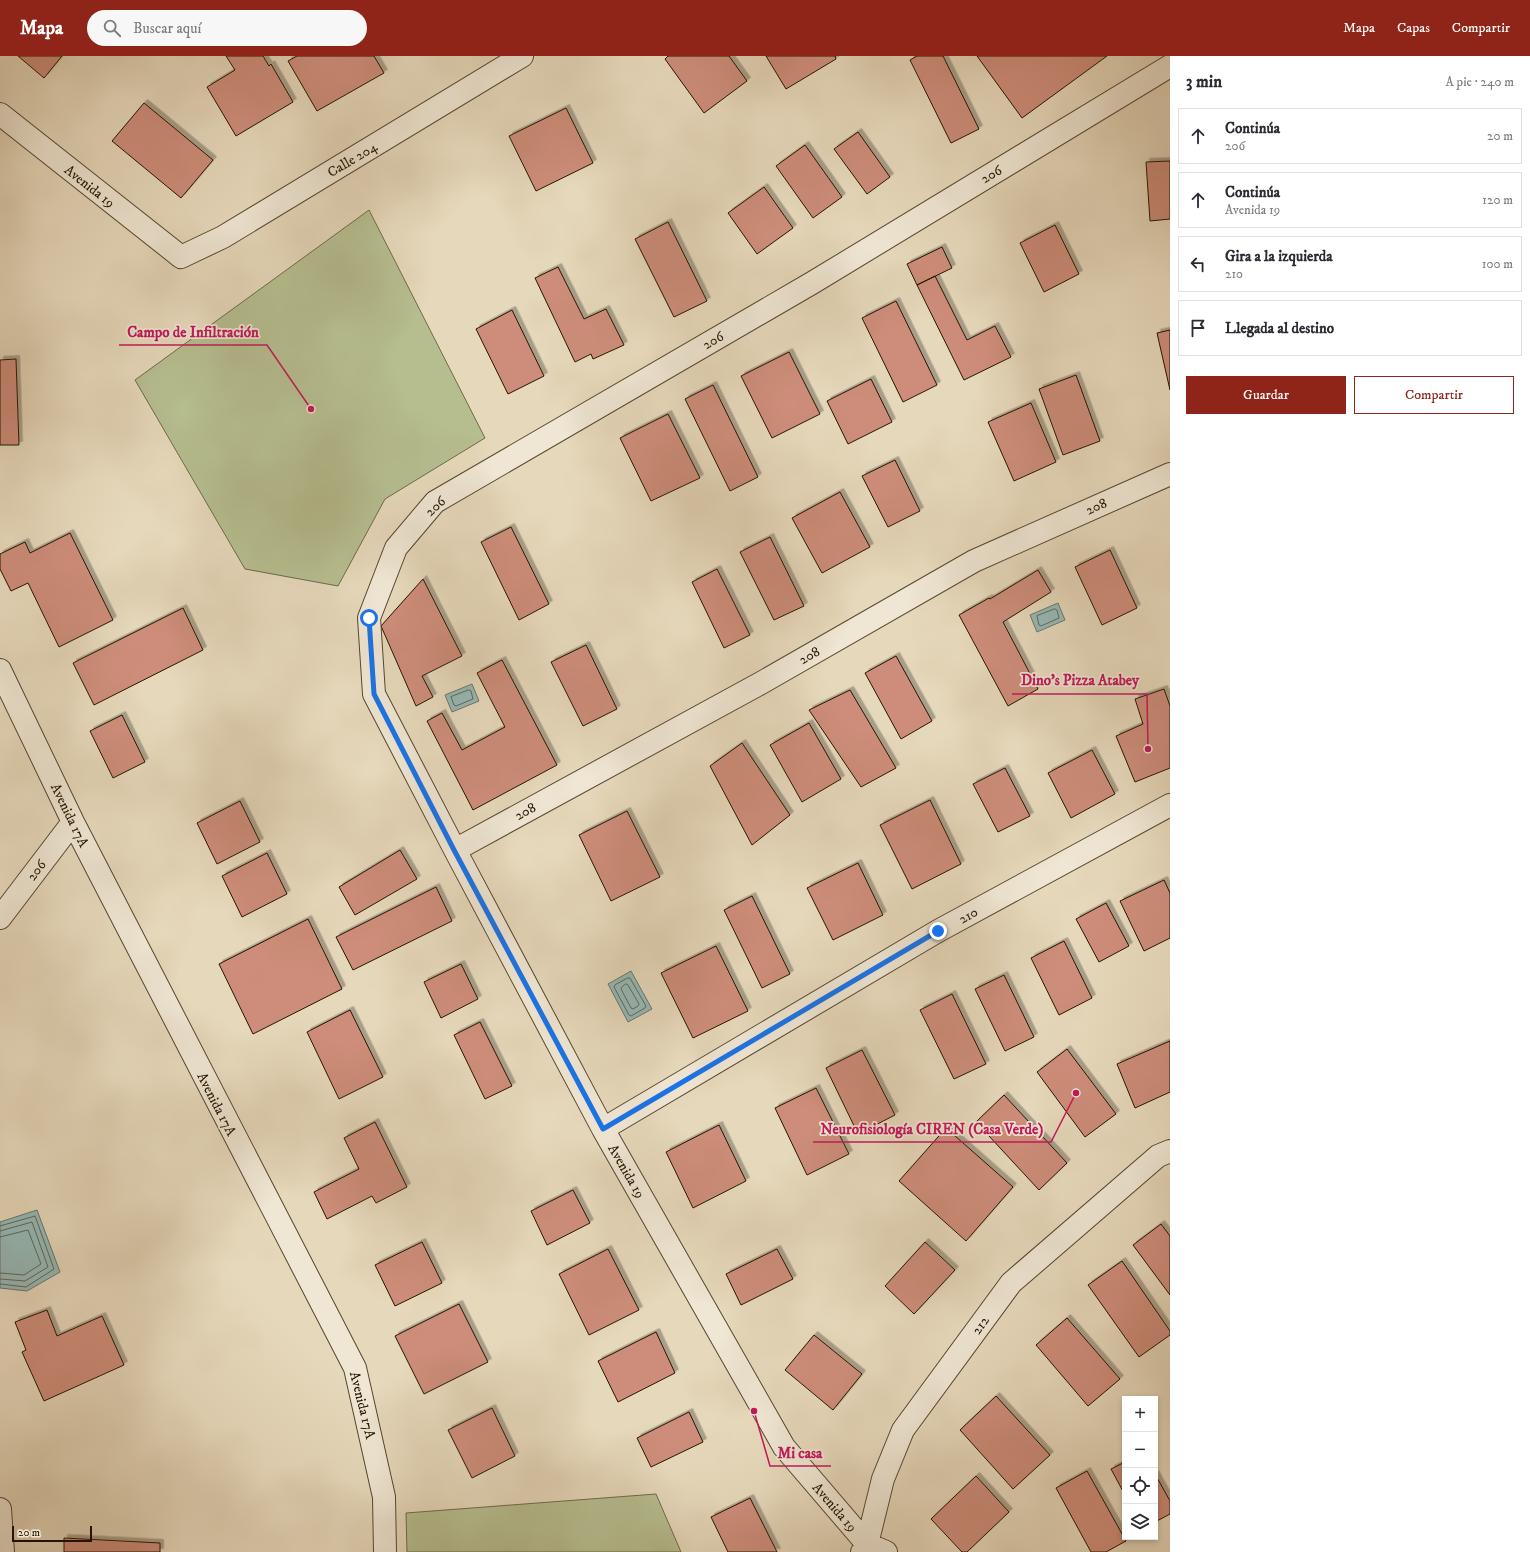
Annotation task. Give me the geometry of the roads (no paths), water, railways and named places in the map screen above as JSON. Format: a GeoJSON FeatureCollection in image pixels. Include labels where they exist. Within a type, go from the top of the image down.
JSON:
{"type":"FeatureCollection","features":[{"type":"Feature","properties":{"kind":"street","name":"Calle 204"},"geometry":{"type":"LineString","coordinates":[[181,257],[223,237],[522,56]]}},
{"type":"Feature","properties":{"kind":"street","name":"206"},"geometry":{"type":"LineString","coordinates":[[374,694],[369,618],[396,548],[435,502],[812,283],[1170,66]]}},
{"type":"Feature","properties":{"kind":"street","name":"Avenida 19"},"geometry":{"type":"LineString","coordinates":[[0,114],[181,257]]}},
{"type":"Feature","properties":{"kind":"street","name":"208"},"geometry":{"type":"LineString","coordinates":[[454,850],[762,683],[974,561],[1170,474]]}},
{"type":"Feature","properties":{"kind":"street","name":"Avenida 17A"},"geometry":{"type":"LineString","coordinates":[[0,670],[73,822],[355,1368],[384,1497],[385,1552]]}},
{"type":"Feature","properties":{"kind":"street","name":"Avenida 19"},"geometry":{"type":"LineString","coordinates":[[374,694],[454,850],[603,1129],[784,1447],[872,1549]]}},
{"type":"Feature","properties":{"kind":"street","name":"210"},"geometry":{"type":"LineString","coordinates":[[603,1129],[938,931],[1170,805]]}},
{"type":"Feature","properties":{"kind":"street","name":"206"},"geometry":{"type":"LineString","coordinates":[[0,918],[73,822]]}},
{"type":"Feature","properties":{"kind":"street","name":"212"},"geometry":{"type":"LineString","coordinates":[[872,1549],[883,1479],[903,1430],[1011,1283],[1158,1156],[1170,1151]]}},
{"type":"Feature","properties":{"kind":"street"},"geometry":{"type":"LineString","coordinates":[[0,1509],[3,1552]]}},
{"type":"Feature","properties":{"kind":"water"},"geometry":{"type":"Polygon","coordinates":[[[1058,603],[1065,620],[1037,632],[1030,615],[1058,603]]]}},
{"type":"Feature","properties":{"kind":"water"},"geometry":{"type":"Polygon","coordinates":[[[472,684],[479,701],[452,712],[445,695],[472,684]]]}},
{"type":"Feature","properties":{"kind":"water"},"geometry":{"type":"Polygon","coordinates":[[[631,971],[652,1009],[628,1022],[608,984],[631,971]]]}},
{"type":"Feature","properties":{"kind":"water"},"geometry":{"type":"Polygon","coordinates":[[[37,1210],[60,1272],[27,1291],[0,1288],[0,1222],[37,1210]]]}},
{"type":"Feature","properties":{"kind":"place","name":"Campo de Infiltración"},"geometry":{"type":"Point","coordinates":[311,409]}},
{"type":"Feature","properties":{"kind":"place","name":"Dino's Pizza Atabey"},"geometry":{"type":"Point","coordinates":[1148,749]}},
{"type":"Feature","properties":{"kind":"place","name":"Neurofisiología CIREN (Casa Verde)"},"geometry":{"type":"Point","coordinates":[1076,1093]}},
{"type":"Feature","properties":{"kind":"place","name":"Mi casa"},"geometry":{"type":"Point","coordinates":[754,1411]}}]}
